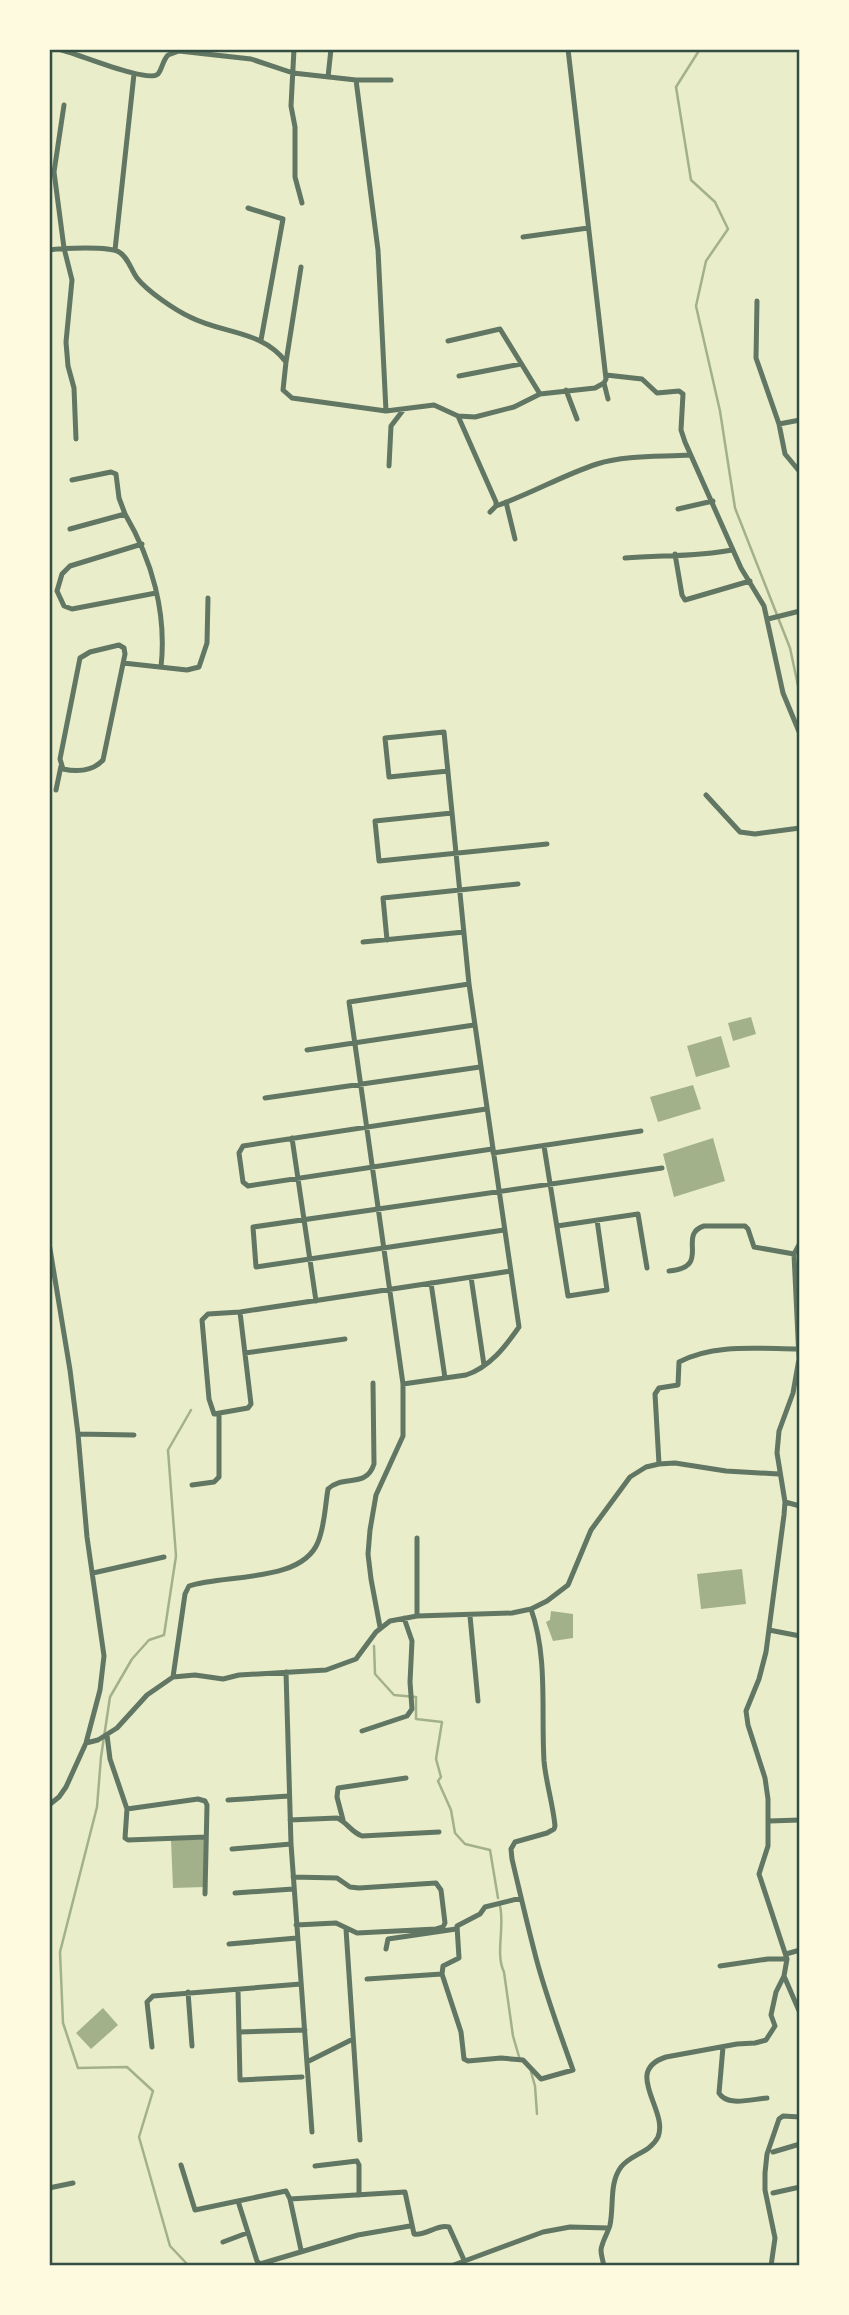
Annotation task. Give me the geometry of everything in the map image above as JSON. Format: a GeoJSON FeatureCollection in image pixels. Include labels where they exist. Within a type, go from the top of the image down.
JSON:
{"type":"FeatureCollection","features":[{"type":"Feature","properties":{"kind":"street"},"geometry":{"type":"LineString","coordinates":[[58,49],[134,74],[154,76],[159,72],[167,55],[179,51],[251,60],[293,73],[356,80],[391,80]]}},
{"type":"Feature","properties":{"kind":"street"},"geometry":{"type":"LineString","coordinates":[[294,49],[290,97],[295,127],[295,177],[302,203]]}},
{"type":"Feature","properties":{"kind":"street"},"geometry":{"type":"LineString","coordinates":[[328,77],[331,49]]}},
{"type":"Feature","properties":{"kind":"street"},"geometry":{"type":"LineString","coordinates":[[568,49],[606,374],[604,383],[608,399]]}},
{"type":"Feature","properties":{"kind":"street"},"geometry":{"type":"LineString","coordinates":[[115,250],[134,74]]}},
{"type":"Feature","properties":{"kind":"street"},"geometry":{"type":"LineString","coordinates":[[356,80],[378,250],[386,411]]}},
{"type":"Feature","properties":{"kind":"street"},"geometry":{"type":"LineString","coordinates":[[64,105],[55,147],[54,172],[64,248],[72,280],[66,342],[68,366],[74,388],[76,439]]}},
{"type":"Feature","properties":{"kind":"street"},"geometry":{"type":"LineString","coordinates":[[248,208],[283,219],[261,340]]}},
{"type":"Feature","properties":{"kind":"street"},"geometry":{"type":"LineString","coordinates":[[523,237],[587,228]]}},
{"type":"Feature","properties":{"kind":"street"},"geometry":{"type":"LineString","coordinates":[[49,250],[115,250],[126,259],[140,281],[186,316],[261,340],[275,349],[286,362]]}},
{"type":"Feature","properties":{"kind":"street"},"geometry":{"type":"LineString","coordinates":[[302,267],[283,386],[288,396],[386,411],[434,405],[458,416],[475,417],[495,414],[540,394],[595,388],[604,383]]}},
{"type":"Feature","properties":{"kind":"street"},"geometry":{"type":"LineString","coordinates":[[757,301],[756,358],[779,424],[785,454],[800,472]]}},
{"type":"Feature","properties":{"kind":"street"},"geometry":{"type":"LineString","coordinates":[[448,341],[500,329],[540,394]]}},
{"type":"Feature","properties":{"kind":"street"},"geometry":{"type":"LineString","coordinates":[[458,376],[522,364]]}},
{"type":"Feature","properties":{"kind":"street"},"geometry":{"type":"LineString","coordinates":[[606,374],[642,379],[657,393],[681,393],[684,396],[681,430],[732,550],[764,606],[783,693],[800,734]]}},
{"type":"Feature","properties":{"kind":"street"},"geometry":{"type":"LineString","coordinates":[[566,390],[577,419]]}},
{"type":"Feature","properties":{"kind":"street"},"geometry":{"type":"LineString","coordinates":[[389,466],[391,426],[404,409]]}},
{"type":"Feature","properties":{"kind":"street"},"geometry":{"type":"LineString","coordinates":[[458,416],[496,506]]}},
{"type":"Feature","properties":{"kind":"street"},"geometry":{"type":"LineString","coordinates":[[779,424],[800,420]]}},
{"type":"Feature","properties":{"kind":"street"},"geometry":{"type":"LineString","coordinates":[[490,512],[496,506],[608,461],[690,455]]}},
{"type":"Feature","properties":{"kind":"street"},"geometry":{"type":"LineString","coordinates":[[72,480],[111,472],[116,474],[119,498],[142,544],[156,593],[163,631],[161,667]]}},
{"type":"Feature","properties":{"kind":"street"},"geometry":{"type":"LineString","coordinates":[[678,509],[713,501]]}},
{"type":"Feature","properties":{"kind":"street"},"geometry":{"type":"LineString","coordinates":[[506,502],[515,540]]}},
{"type":"Feature","properties":{"kind":"street"},"geometry":{"type":"LineString","coordinates":[[70,529],[125,514]]}},
{"type":"Feature","properties":{"kind":"street"},"geometry":{"type":"LineString","coordinates":[[142,544],[70,566],[62,574],[57,591],[64,606],[72,609],[156,593]]}},
{"type":"Feature","properties":{"kind":"street"},"geometry":{"type":"LineString","coordinates":[[625,558],[676,554],[697,556],[732,550]]}},
{"type":"Feature","properties":{"kind":"street"},"geometry":{"type":"LineString","coordinates":[[676,554],[685,600],[750,581]]}},
{"type":"Feature","properties":{"kind":"street"},"geometry":{"type":"LineString","coordinates":[[49,591],[57,591]]}},
{"type":"Feature","properties":{"kind":"street"},"geometry":{"type":"LineString","coordinates":[[124,663],[187,670],[199,667],[207,643],[208,598]]}},
{"type":"Feature","properties":{"kind":"street"},"geometry":{"type":"LineString","coordinates":[[768,619],[800,611]]}},
{"type":"Feature","properties":{"kind":"street"},"geometry":{"type":"LineString","coordinates":[[56,790],[80,659],[90,652],[119,645],[125,651],[124,663],[103,760],[88,770],[66,770],[61,766]]}},
{"type":"Feature","properties":{"kind":"street"},"geometry":{"type":"LineString","coordinates":[[403,1384],[466,1376],[476,1372],[501,1353],[519,1327],[474,1025],[464,932],[460,890],[456,853],[448,771],[444,732],[385,738],[389,777],[448,771]]}},
{"type":"Feature","properties":{"kind":"street"},"geometry":{"type":"LineString","coordinates":[[706,795],[740,832],[755,834],[800,828]]}},
{"type":"Feature","properties":{"kind":"street"},"geometry":{"type":"LineString","coordinates":[[452,813],[375,821],[379,861],[547,844]]}},
{"type":"Feature","properties":{"kind":"street"},"geometry":{"type":"LineString","coordinates":[[387,940],[383,898],[517,884]]}},
{"type":"Feature","properties":{"kind":"street"},"geometry":{"type":"LineString","coordinates":[[363,942],[464,932]]}},
{"type":"Feature","properties":{"kind":"street"},"geometry":{"type":"LineString","coordinates":[[380,1627],[368,1554],[370,1530],[376,1495],[403,1436],[403,1384],[349,1002],[470,984]]}},
{"type":"Feature","properties":{"kind":"street"},"geometry":{"type":"LineString","coordinates":[[307,1050],[474,1025]]}},
{"type":"Feature","properties":{"kind":"street"},"geometry":{"type":"LineString","coordinates":[[265,1098],[480,1067]]}},
{"type":"Feature","properties":{"kind":"street"},"geometry":{"type":"LineString","coordinates":[[486,1109],[241,1147],[239,1153],[243,1182],[248,1186],[372,1166],[544,1146],[641,1131]]}},
{"type":"Feature","properties":{"kind":"street"},"geometry":{"type":"LineString","coordinates":[[292,1138],[316,1301]]}},
{"type":"Feature","properties":{"kind":"street"},"geometry":{"type":"LineString","coordinates":[[544,1146],[568,1296],[607,1290],[597,1220]]}},
{"type":"Feature","properties":{"kind":"street"},"geometry":{"type":"LineString","coordinates":[[505,1230],[256,1267],[253,1227],[662,1168]]}},
{"type":"Feature","properties":{"kind":"street"},"geometry":{"type":"LineString","coordinates":[[557,1226],[638,1214],[647,1268]]}},
{"type":"Feature","properties":{"kind":"street"},"geometry":{"type":"LineString","coordinates":[[669,1271],[682,1270],[690,1265],[694,1233],[704,1226],[745,1226],[754,1248],[794,1254]]}},
{"type":"Feature","properties":{"kind":"street"},"geometry":{"type":"LineString","coordinates":[[49,1243],[58,1285],[78,1434],[87,1537],[104,1656],[100,1690],[86,1743],[63,1792],[49,1805]]}},
{"type":"Feature","properties":{"kind":"street"},"geometry":{"type":"LineString","coordinates":[[604,2266],[601,2250],[609,2228],[613,2189],[618,2171],[628,2160],[652,2145],[659,2131],[647,2079],[648,2068],[655,2061],[666,2057],[755,2043],[772,2034],[775,2026],[771,2015],[776,1992],[784,1976],[786,1956],[759,1874],[768,1846],[769,1821],[765,1778],[746,1711],[759,1679],[769,1630],[785,1502],[779,1474],[778,1441],[793,1393],[799,1349],[794,1254],[800,1243]]}},
{"type":"Feature","properties":{"kind":"street"},"geometry":{"type":"LineString","coordinates":[[240,1312],[251,1404],[248,1408],[214,1414],[210,1408],[202,1320],[208,1314],[240,1312],[511,1271]]}},
{"type":"Feature","properties":{"kind":"street"},"geometry":{"type":"LineString","coordinates":[[471,1277],[484,1365]]}},
{"type":"Feature","properties":{"kind":"street"},"geometry":{"type":"LineString","coordinates":[[431,1283],[445,1378]]}},
{"type":"Feature","properties":{"kind":"street"},"geometry":{"type":"LineString","coordinates":[[245,1353],[345,1339]]}},
{"type":"Feature","properties":{"kind":"street"},"geometry":{"type":"LineString","coordinates":[[659,1464],[655,1394],[659,1388],[678,1385],[680,1362],[729,1349],[799,1349]]}},
{"type":"Feature","properties":{"kind":"street"},"geometry":{"type":"LineString","coordinates":[[173,1677],[185,1594],[189,1586],[272,1572],[303,1563],[317,1545],[323,1530],[328,1489],[333,1484],[365,1478],[371,1474],[374,1464],[373,1383]]}},
{"type":"Feature","properties":{"kind":"street"},"geometry":{"type":"LineString","coordinates":[[192,1485],[214,1482],[219,1477],[219,1415]]}},
{"type":"Feature","properties":{"kind":"street"},"geometry":{"type":"LineString","coordinates":[[78,1434],[134,1435]]}},
{"type":"Feature","properties":{"kind":"street"},"geometry":{"type":"LineString","coordinates":[[86,1743],[98,1740],[117,1728],[147,1696],[173,1677],[195,1675],[223,1679],[239,1675],[326,1670],[349,1664],[380,1627],[404,1618],[512,1614],[531,1609],[556,1596],[568,1585],[591,1530],[630,1477],[639,1470],[675,1463],[726,1471],[779,1474]]}},
{"type":"Feature","properties":{"kind":"street"},"geometry":{"type":"LineString","coordinates":[[785,1502],[800,1506]]}},
{"type":"Feature","properties":{"kind":"street"},"geometry":{"type":"LineString","coordinates":[[417,1616],[418,1538]]}},
{"type":"Feature","properties":{"kind":"street"},"geometry":{"type":"LineString","coordinates":[[93,1573],[164,1557]]}},
{"type":"Feature","properties":{"kind":"street"},"geometry":{"type":"LineString","coordinates":[[456,1929],[459,1958],[443,1966],[443,1974],[461,2032],[464,2059],[520,2060],[541,2079],[573,2070],[545,1989],[511,1853],[512,1844],[551,1831],[555,1825],[546,1784],[541,1716],[541,1649],[531,1609]]}},
{"type":"Feature","properties":{"kind":"street"},"geometry":{"type":"LineString","coordinates":[[470,1616],[478,1701]]}},
{"type":"Feature","properties":{"kind":"street"},"geometry":{"type":"LineString","coordinates":[[362,1731],[407,1716],[412,1709],[412,1641],[404,1618]]}},
{"type":"Feature","properties":{"kind":"street"},"geometry":{"type":"LineString","coordinates":[[769,1630],[800,1636]]}},
{"type":"Feature","properties":{"kind":"street"},"geometry":{"type":"LineString","coordinates":[[286,1672],[293,1889],[312,2132]]}},
{"type":"Feature","properties":{"kind":"street"},"geometry":{"type":"LineString","coordinates":[[106,1735],[110,1759],[127,1809],[124,1834],[128,1840],[206,1837]]}},
{"type":"Feature","properties":{"kind":"street"},"geometry":{"type":"LineString","coordinates":[[343,1821],[337,1797],[338,1788],[406,1778]]}},
{"type":"Feature","properties":{"kind":"street"},"geometry":{"type":"LineString","coordinates":[[229,1800],[289,1797]]}},
{"type":"Feature","properties":{"kind":"street"},"geometry":{"type":"LineString","coordinates":[[127,1809],[204,1800],[207,1805],[205,1894]]}},
{"type":"Feature","properties":{"kind":"street"},"geometry":{"type":"LineString","coordinates":[[290,1820],[337,1818],[362,1836],[439,1832]]}},
{"type":"Feature","properties":{"kind":"street"},"geometry":{"type":"LineString","coordinates":[[769,1821],[800,1820]]}},
{"type":"Feature","properties":{"kind":"street"},"geometry":{"type":"LineString","coordinates":[[232,1849],[291,1844]]}},
{"type":"Feature","properties":{"kind":"street"},"geometry":{"type":"LineString","coordinates":[[293,1877],[337,1878],[353,1888],[436,1883],[441,1887],[445,1923],[442,1928],[356,1933],[336,1923],[296,1925]]}},
{"type":"Feature","properties":{"kind":"street"},"geometry":{"type":"LineString","coordinates":[[235,1893],[293,1889]]}},
{"type":"Feature","properties":{"kind":"street"},"geometry":{"type":"LineString","coordinates":[[386,1949],[388,1939],[456,1929],[480,1914],[485,1907],[522,1898]]}},
{"type":"Feature","properties":{"kind":"street"},"geometry":{"type":"LineString","coordinates":[[346,1929],[360,2140]]}},
{"type":"Feature","properties":{"kind":"street"},"geometry":{"type":"LineString","coordinates":[[229,1944],[297,1938]]}},
{"type":"Feature","properties":{"kind":"street"},"geometry":{"type":"LineString","coordinates":[[720,1966],[786,1956],[800,1950]]}},
{"type":"Feature","properties":{"kind":"street"},"geometry":{"type":"LineString","coordinates":[[367,1979],[443,1974]]}},
{"type":"Feature","properties":{"kind":"street"},"geometry":{"type":"LineString","coordinates":[[784,1976],[800,2012]]}},
{"type":"Feature","properties":{"kind":"street"},"geometry":{"type":"LineString","coordinates":[[152,2047],[147,2001],[149,1997],[301,1984]]}},
{"type":"Feature","properties":{"kind":"street"},"geometry":{"type":"LineString","coordinates":[[238,1990],[240,2080],[302,2077]]}},
{"type":"Feature","properties":{"kind":"street"},"geometry":{"type":"LineString","coordinates":[[188,1992],[192,2046]]}},
{"type":"Feature","properties":{"kind":"street"},"geometry":{"type":"LineString","coordinates":[[239,2032],[305,2030]]}},
{"type":"Feature","properties":{"kind":"street"},"geometry":{"type":"LineString","coordinates":[[307,2062],[354,2039]]}},
{"type":"Feature","properties":{"kind":"street"},"geometry":{"type":"LineString","coordinates":[[723,2047],[719,2093],[721,2098],[729,2101],[766,2098]]}},
{"type":"Feature","properties":{"kind":"street"},"geometry":{"type":"LineString","coordinates":[[771,2266],[775,2238],[765,2190],[767,2154],[779,2119],[783,2116],[800,2117]]}},
{"type":"Feature","properties":{"kind":"street"},"geometry":{"type":"LineString","coordinates":[[774,2152],[800,2144]]}},
{"type":"Feature","properties":{"kind":"street"},"geometry":{"type":"LineString","coordinates":[[315,2166],[357,2161],[359,2195]]}},
{"type":"Feature","properties":{"kind":"street"},"geometry":{"type":"LineString","coordinates":[[181,2165],[195,2210],[283,2190],[290,2199],[301,2250]]}},
{"type":"Feature","properties":{"kind":"street"},"geometry":{"type":"LineString","coordinates":[[49,2188],[73,2183]]}},
{"type":"Feature","properties":{"kind":"street"},"geometry":{"type":"LineString","coordinates":[[773,2193],[800,2186]]}},
{"type":"Feature","properties":{"kind":"street"},"geometry":{"type":"LineString","coordinates":[[290,2199],[405,2192],[410,2226],[416,2236],[443,2226],[449,2227],[464,2260]]}},
{"type":"Feature","properties":{"kind":"street"},"geometry":{"type":"LineString","coordinates":[[239,2201],[247,2233],[260,2264],[358,2235],[410,2226]]}},
{"type":"Feature","properties":{"kind":"street"},"geometry":{"type":"LineString","coordinates":[[451,2266],[543,2232],[570,2227],[609,2228]]}},
{"type":"Feature","properties":{"kind":"street"},"geometry":{"type":"LineString","coordinates":[[223,2242],[247,2233]]}},
{"type":"Feature","properties":{"kind":"shaded area"},"geometry":{"type":"Polygon","coordinates":[[[751,1017],[756,1034],[733,1041],[728,1023],[751,1017]]]}},
{"type":"Feature","properties":{"kind":"shaded area"},"geometry":{"type":"Polygon","coordinates":[[[721,1036],[730,1067],[696,1077],[687,1046],[721,1036]]]}},
{"type":"Feature","properties":{"kind":"shaded area"},"geometry":{"type":"Polygon","coordinates":[[[693,1085],[701,1109],[658,1122],[650,1097],[693,1085]]]}},
{"type":"Feature","properties":{"kind":"shaded area"},"geometry":{"type":"Polygon","coordinates":[[[713,1138],[725,1181],[674,1197],[663,1154],[713,1138]]]}},
{"type":"Feature","properties":{"kind":"shaded area"},"geometry":{"type":"Polygon","coordinates":[[[742,1569],[746,1604],[701,1609],[697,1574],[742,1569]]]}},
{"type":"Feature","properties":{"kind":"shaded area"},"geometry":{"type":"Polygon","coordinates":[[[551,1611],[573,1614],[573,1638],[553,1641],[546,1622],[550,1620],[551,1611]]]}},
{"type":"Feature","properties":{"kind":"shaded area"},"geometry":{"type":"Polygon","coordinates":[[[204,1839],[205,1887],[173,1888],[171,1840],[204,1839]]]}},
{"type":"Feature","properties":{"kind":"shaded area"},"geometry":{"type":"Polygon","coordinates":[[[103,2008],[118,2025],[91,2049],[76,2033],[103,2008]]]}},
{"type":"Feature","properties":{"kind":"waterway"},"geometry":{"type":"LineString","coordinates":[[700,49],[676,87],[691,180],[715,202],[728,229],[706,261],[696,306],[720,411],[735,508],[790,648],[800,695]]}},
{"type":"Feature","properties":{"kind":"waterway"},"geometry":{"type":"LineString","coordinates":[[189,2266],[170,2246],[139,2137],[153,2091],[127,2067],[78,2068],[63,2023],[60,1952],[97,1807],[110,1697],[132,1659],[149,1640],[164,1635],[176,1556],[168,1450],[191,1410]]}},
{"type":"Feature","properties":{"kind":"waterway"},"geometry":{"type":"LineString","coordinates":[[374,1646],[375,1674],[394,1695],[416,1697],[416,1719],[442,1722],[436,1759],[441,1777],[438,1781],[451,1810],[455,1833],[465,1844],[490,1850],[498,1898]]}},
{"type":"Feature","properties":{"kind":"waterway"},"geometry":{"type":"LineString","coordinates":[[500,1906],[501,1965],[513,2036],[520,2060]]}},
{"type":"Feature","properties":{"kind":"waterway"},"geometry":{"type":"LineString","coordinates":[[531,2072],[537,2114]]}}]}
